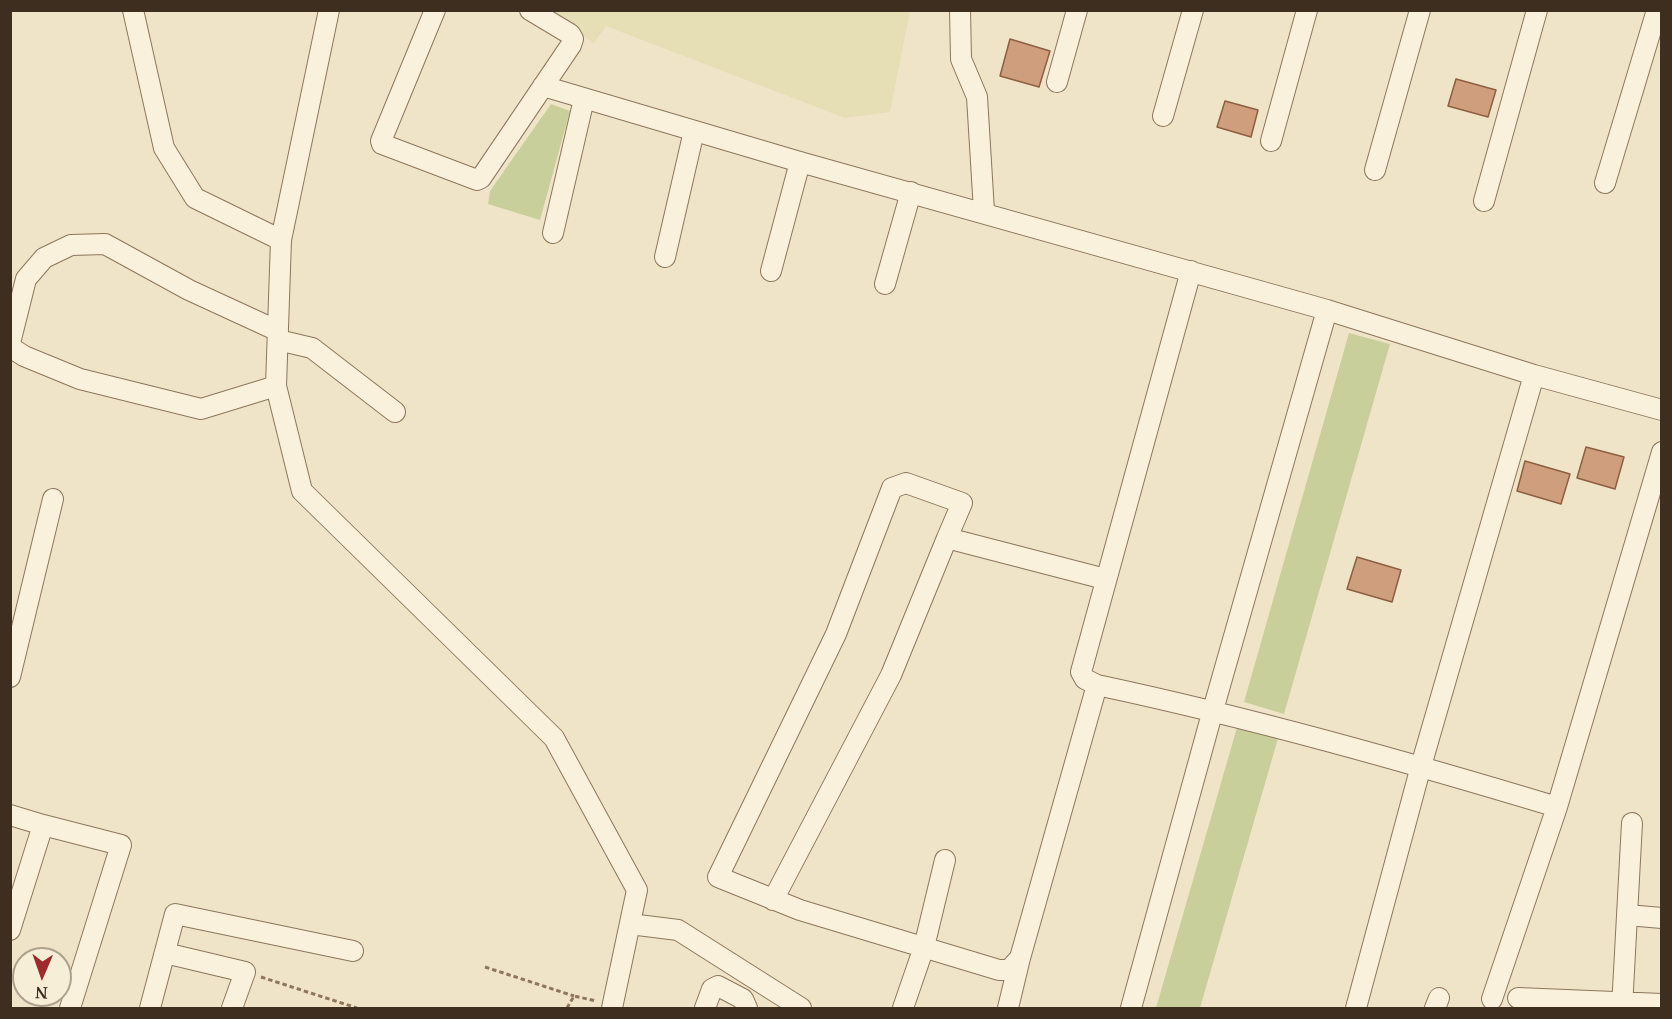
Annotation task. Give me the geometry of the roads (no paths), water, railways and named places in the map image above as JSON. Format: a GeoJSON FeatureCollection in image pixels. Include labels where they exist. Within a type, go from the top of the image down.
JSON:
{"type":"FeatureCollection","features":[{"type":"Feature","properties":{"kind":"street"},"geometry":{"type":"LineString","coordinates":[[133,10],[164,148],[195,198],[281,240]]}},
{"type":"Feature","properties":{"kind":"street"},"geometry":{"type":"LineString","coordinates":[[329,10],[281,240],[276,386],[302,491],[554,738],[638,890],[613,1007]]}},
{"type":"Feature","properties":{"kind":"street"},"geometry":{"type":"LineString","coordinates":[[435,10],[382,136],[382,144],[477,180],[481,178],[573,39],[570,33],[530,10]]}},
{"type":"Feature","properties":{"kind":"street"},"geometry":{"type":"LineString","coordinates":[[960,10],[961,59],[976,98],[984,211]]}},
{"type":"Feature","properties":{"kind":"street"},"geometry":{"type":"LineString","coordinates":[[1057,82],[1077,10]]}},
{"type":"Feature","properties":{"kind":"street"},"geometry":{"type":"LineString","coordinates":[[1163,116],[1193,10]]}},
{"type":"Feature","properties":{"kind":"street"},"geometry":{"type":"LineString","coordinates":[[1271,141],[1307,10]]}},
{"type":"Feature","properties":{"kind":"street"},"geometry":{"type":"LineString","coordinates":[[1375,170],[1420,10]]}},
{"type":"Feature","properties":{"kind":"street"},"geometry":{"type":"LineString","coordinates":[[1484,201],[1537,10]]}},
{"type":"Feature","properties":{"kind":"street"},"geometry":{"type":"LineString","coordinates":[[1605,183],[1657,10]]}},
{"type":"Feature","properties":{"kind":"street"},"geometry":{"type":"LineString","coordinates":[[543,86],[800,162],[984,211],[1327,310],[1534,375],[1662,410]]}},
{"type":"Feature","properties":{"kind":"street"},"geometry":{"type":"LineString","coordinates":[[553,233],[584,99]]}},
{"type":"Feature","properties":{"kind":"street"},"geometry":{"type":"LineString","coordinates":[[665,257],[694,131]]}},
{"type":"Feature","properties":{"kind":"street"},"geometry":{"type":"LineString","coordinates":[[771,271],[800,162]]}},
{"type":"Feature","properties":{"kind":"street"},"geometry":{"type":"LineString","coordinates":[[885,284],[911,192]]}},
{"type":"Feature","properties":{"kind":"street"},"geometry":{"type":"LineString","coordinates":[[276,386],[201,409],[80,379],[24,356],[10,345],[27,279],[44,258],[71,245],[105,244],[278,335],[312,348],[395,411]]}},
{"type":"Feature","properties":{"kind":"street"},"geometry":{"type":"LineString","coordinates":[[1191,271],[1105,579],[1081,672],[1085,679],[1097,685],[1212,710],[1421,766],[1557,807]]}},
{"type":"Feature","properties":{"kind":"street"},"geometry":{"type":"LineString","coordinates":[[1131,1008],[1212,710],[1327,310]]}},
{"type":"Feature","properties":{"kind":"street"},"geometry":{"type":"LineString","coordinates":[[1356,1008],[1421,766],[1534,375]]}},
{"type":"Feature","properties":{"kind":"street"},"geometry":{"type":"LineString","coordinates":[[1492,999],[1557,807],[1662,453]]}},
{"type":"Feature","properties":{"kind":"street"},"geometry":{"type":"LineString","coordinates":[[773,900],[891,675],[962,504],[906,483],[892,488],[836,634],[718,877],[773,900],[999,970],[1009,970],[1020,958]]}},
{"type":"Feature","properties":{"kind":"street"},"geometry":{"type":"LineString","coordinates":[[10,677],[53,498]]}},
{"type":"Feature","properties":{"kind":"street"},"geometry":{"type":"LineString","coordinates":[[947,538],[1105,579]]}},
{"type":"Feature","properties":{"kind":"street"},"geometry":{"type":"LineString","coordinates":[[1008,1008],[1097,685]]}},
{"type":"Feature","properties":{"kind":"street"},"geometry":{"type":"LineString","coordinates":[[10,815],[121,846],[70,1008]]}},
{"type":"Feature","properties":{"kind":"street"},"geometry":{"type":"LineString","coordinates":[[1622,1005],[1632,823]]}},
{"type":"Feature","properties":{"kind":"street"},"geometry":{"type":"LineString","coordinates":[[10,930],[43,825]]}},
{"type":"Feature","properties":{"kind":"street"},"geometry":{"type":"LineString","coordinates":[[903,1008],[924,947],[945,860]]}},
{"type":"Feature","properties":{"kind":"street"},"geometry":{"type":"LineString","coordinates":[[150,1008],[175,914],[353,951]]}},
{"type":"Feature","properties":{"kind":"street"},"geometry":{"type":"LineString","coordinates":[[1627,915],[1662,918]]}},
{"type":"Feature","properties":{"kind":"street"},"geometry":{"type":"LineString","coordinates":[[630,924],[678,930],[801,1008]]}},
{"type":"Feature","properties":{"kind":"street"},"geometry":{"type":"LineString","coordinates":[[165,953],[245,972],[232,1008]]}},
{"type":"Feature","properties":{"kind":"street"},"geometry":{"type":"LineString","coordinates":[[705,1008],[712,989],[718,986],[743,999],[747,1008]]}},
{"type":"Feature","properties":{"kind":"street"},"geometry":{"type":"LineString","coordinates":[[1518,998],[1545,1004],[1662,1004]]}}]}
